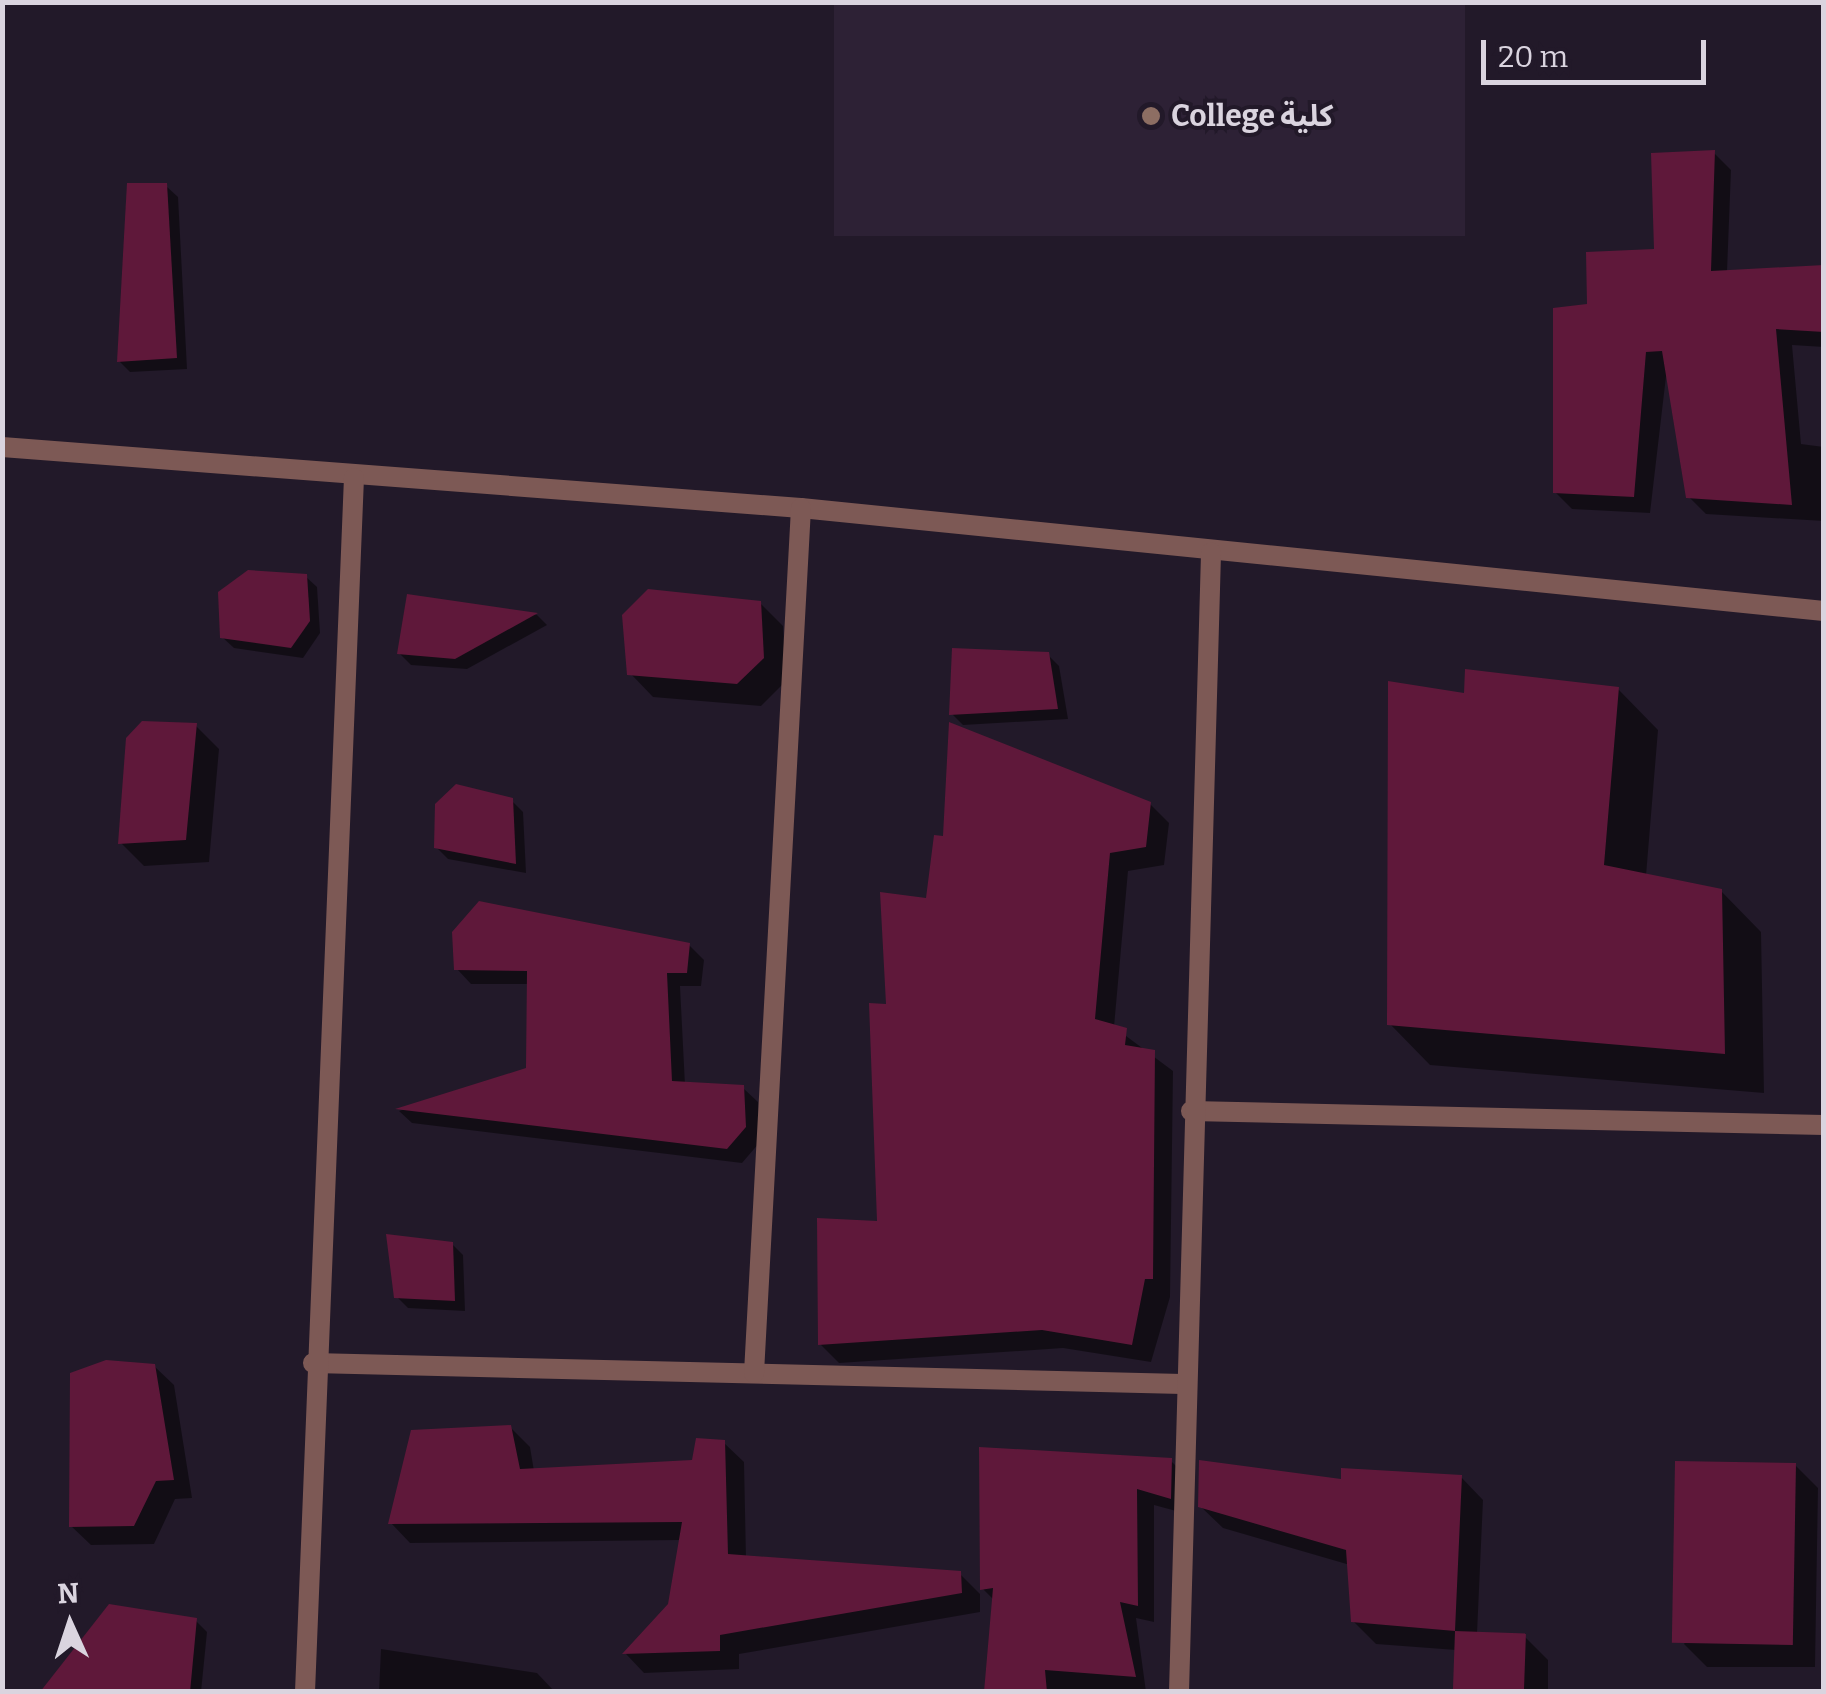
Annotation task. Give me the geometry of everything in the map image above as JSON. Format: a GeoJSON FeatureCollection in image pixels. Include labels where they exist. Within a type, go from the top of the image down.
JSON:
{"type":"FeatureCollection","features":[{"type":"Feature","properties":{"kind":"street"},"geometry":{"type":"LineString","coordinates":[[2,446],[354,478],[802,508],[1824,611]]}},
{"type":"Feature","properties":{"kind":"street"},"geometry":{"type":"LineString","coordinates":[[305,1692],[314,1363],[354,478]]}},
{"type":"Feature","properties":{"kind":"street"},"geometry":{"type":"LineString","coordinates":[[754,1374],[802,508]]}},
{"type":"Feature","properties":{"kind":"street"},"geometry":{"type":"LineString","coordinates":[[1179,1692],[1183,1384],[1211,552]]}},
{"type":"Feature","properties":{"kind":"street"},"geometry":{"type":"LineString","coordinates":[[1191,1111],[1824,1125]]}},
{"type":"Feature","properties":{"kind":"street"},"geometry":{"type":"LineString","coordinates":[[314,1363],[1183,1384]]}},
{"type":"Feature","properties":{"kind":"shaded area","name":"College كلية"},"geometry":{"type":"Polygon","coordinates":[[[834,3],[1465,3],[1465,236],[834,236],[834,3]]]}},
{"type":"Feature","properties":{"kind":"building"},"geometry":{"type":"Polygon","coordinates":[[[1715,150],[1711,271],[1824,265],[1824,332],[1776,329],[1792,505],[1686,498],[1662,351],[1646,352],[1634,497],[1553,493],[1553,308],[1587,304],[1586,252],[1654,249],[1651,153],[1715,150]]]}},
{"type":"Feature","properties":{"kind":"building"},"geometry":{"type":"Polygon","coordinates":[[[127,183],[167,183],[177,358],[117,362],[127,183]]]}},
{"type":"Feature","properties":{"kind":"building"},"geometry":{"type":"Polygon","coordinates":[[[248,570],[307,574],[310,621],[291,648],[220,638],[218,592],[248,570]]]}},
{"type":"Feature","properties":{"kind":"building"},"geometry":{"type":"Polygon","coordinates":[[[648,589],[761,601],[764,658],[737,684],[627,675],[622,615],[648,589]]]}},
{"type":"Feature","properties":{"kind":"building"},"geometry":{"type":"Polygon","coordinates":[[[407,594],[538,613],[455,659],[397,654],[407,594]]]}},
{"type":"Feature","properties":{"kind":"building"},"geometry":{"type":"Polygon","coordinates":[[[952,648],[1049,652],[1058,709],[949,715],[952,648]]]}},
{"type":"Feature","properties":{"kind":"building"},"geometry":{"type":"Polygon","coordinates":[[[1465,669],[1619,687],[1604,865],[1722,889],[1725,1054],[1387,1025],[1388,681],[1464,693],[1465,669]]]}},
{"type":"Feature","properties":{"kind":"building"},"geometry":{"type":"Polygon","coordinates":[[[142,721],[197,723],[186,840],[118,844],[126,738],[142,721]]]}},
{"type":"Feature","properties":{"kind":"building"},"geometry":{"type":"Polygon","coordinates":[[[949,722],[1151,802],[1146,847],[1110,853],[1095,1019],[1127,1028],[1125,1045],[1155,1050],[1153,1279],[1145,1279],[1132,1345],[1042,1330],[818,1345],[817,1218],[877,1221],[869,1003],[886,1004],[880,892],[926,898],[934,835],[943,836],[949,722]]]}},
{"type":"Feature","properties":{"kind":"building"},"geometry":{"type":"Polygon","coordinates":[[[456,784],[513,798],[516,864],[434,848],[435,804],[456,784]]]}},
{"type":"Feature","properties":{"kind":"building"},"geometry":{"type":"Polygon","coordinates":[[[479,901],[690,943],[687,973],[667,973],[672,1081],[744,1085],[746,1127],[727,1149],[395,1109],[526,1068],[527,971],[454,970],[452,932],[479,901]]]}},
{"type":"Feature","properties":{"kind":"building"},"geometry":{"type":"Polygon","coordinates":[[[386,1234],[453,1242],[455,1301],[394,1298],[386,1234]]]}},
{"type":"Feature","properties":{"kind":"building"},"geometry":{"type":"Polygon","coordinates":[[[106,1360],[155,1364],[174,1480],[156,1481],[134,1526],[69,1527],[70,1373],[106,1360]]]}},
{"type":"Feature","properties":{"kind":"building"},"geometry":{"type":"Polygon","coordinates":[[[511,1425],[520,1469],[692,1460],[696,1438],[725,1440],[728,1554],[961,1571],[962,1593],[720,1635],[720,1651],[622,1654],[668,1604],[682,1522],[388,1524],[411,1430],[511,1425]]]}},
{"type":"Feature","properties":{"kind":"building"},"geometry":{"type":"Polygon","coordinates":[[[979,1447],[1172,1458],[1171,1499],[1137,1489],[1138,1606],[1120,1602],[1136,1677],[1045,1670],[1047,1692],[984,1692],[993,1588],[980,1590],[979,1447]]]}},
{"type":"Feature","properties":{"kind":"building"},"geometry":{"type":"Polygon","coordinates":[[[1199,1460],[1341,1479],[1341,1468],[1462,1475],[1455,1631],[1351,1622],[1346,1550],[1198,1507],[1199,1460]]]}},
{"type":"Feature","properties":{"kind":"building"},"geometry":{"type":"Polygon","coordinates":[[[1675,1461],[1796,1463],[1793,1645],[1672,1643],[1675,1461]]]}},
{"type":"Feature","properties":{"kind":"building"},"geometry":{"type":"Polygon","coordinates":[[[109,1604],[197,1618],[190,1692],[40,1692],[109,1604]]]}},
{"type":"Feature","properties":{"kind":"building"},"geometry":{"type":"Polygon","coordinates":[[[1455,1631],[1526,1633],[1524,1692],[1453,1692],[1455,1631]]]}},
{"type":"Feature","properties":{"kind":"place","name":"College كلية"},"geometry":{"type":"Point","coordinates":[1151,116]}}]}
